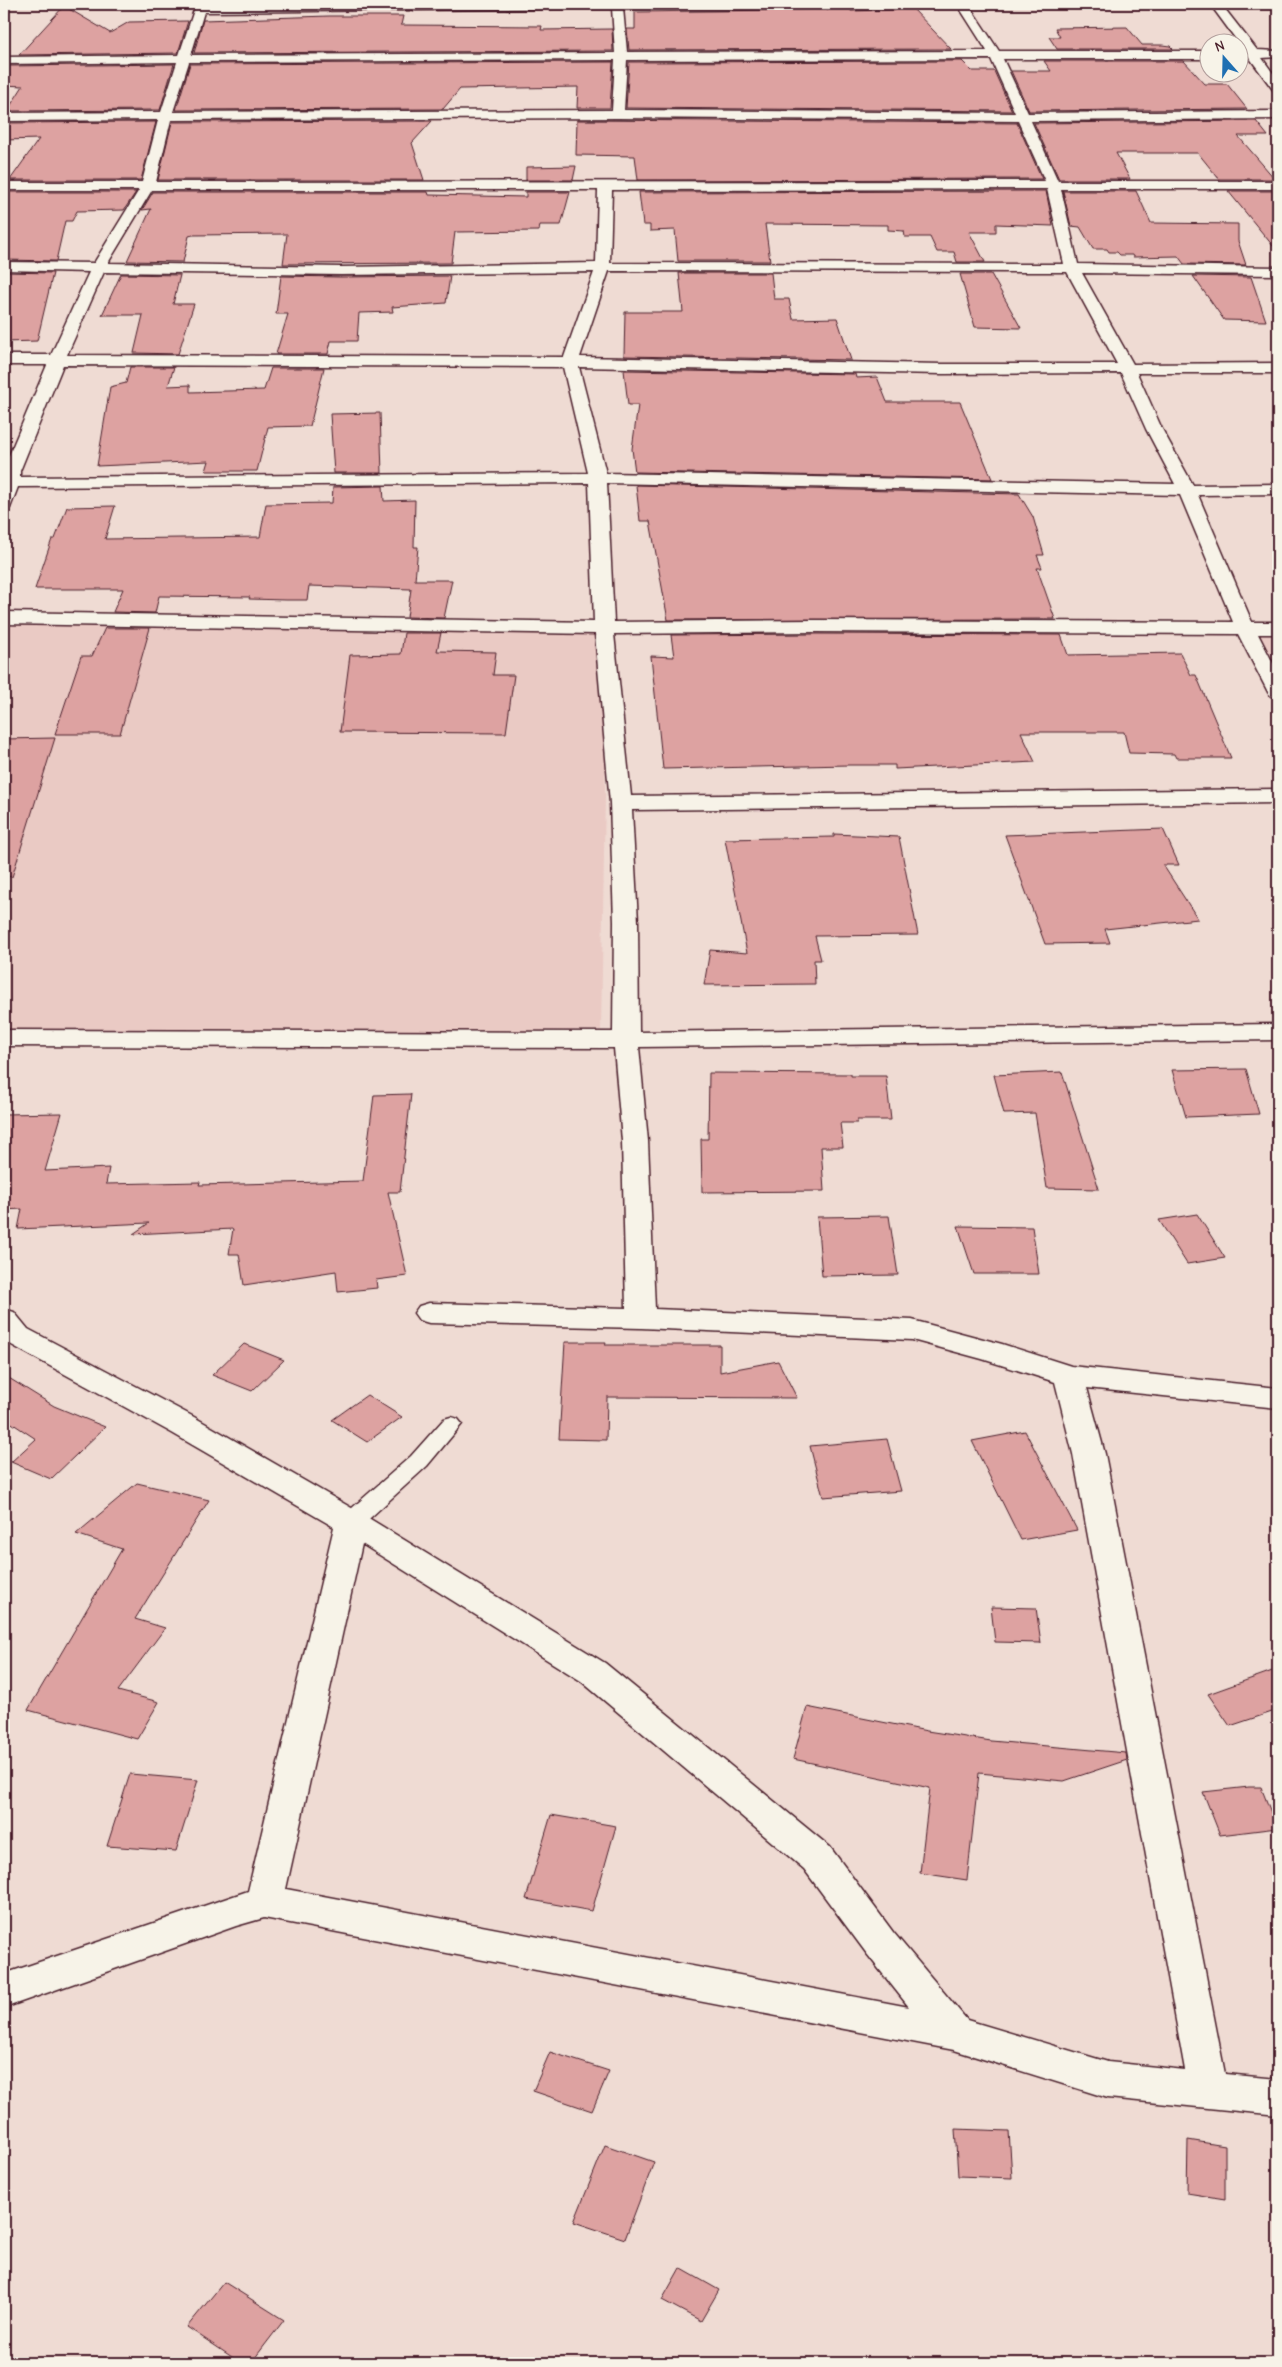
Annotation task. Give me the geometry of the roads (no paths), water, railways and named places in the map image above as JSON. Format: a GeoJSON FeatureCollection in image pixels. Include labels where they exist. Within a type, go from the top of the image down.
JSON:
{"type":"FeatureCollection","features":[{"type":"Feature","properties":{"kind":"street"},"geometry":{"type":"LineString","coordinates":[[618,4],[621,57],[618,114]]}},
{"type":"Feature","properties":{"kind":"street"},"geometry":{"type":"LineString","coordinates":[[4,504],[8,475],[56,360],[99,266],[148,186],[157,145],[200,6],[731,4]]}},
{"type":"Feature","properties":{"kind":"street"},"geometry":{"type":"LineString","coordinates":[[964,4],[996,56],[1054,184],[1072,268],[1127,368],[1154,429],[1187,490],[1245,628],[1278,692]]}},
{"type":"Feature","properties":{"kind":"street"},"geometry":{"type":"LineString","coordinates":[[1215,4],[1278,88]]}},
{"type":"Feature","properties":{"kind":"street"},"geometry":{"type":"LineString","coordinates":[[4,60],[1200,54]]}},
{"type":"Feature","properties":{"kind":"street"},"geometry":{"type":"LineString","coordinates":[[1250,54],[1278,54]]}},
{"type":"Feature","properties":{"kind":"street"},"geometry":{"type":"LineString","coordinates":[[4,117],[618,114],[1024,117],[1278,115]]}},
{"type":"Feature","properties":{"kind":"street"},"geometry":{"type":"LineString","coordinates":[[4,186],[1278,185]]}},
{"type":"Feature","properties":{"kind":"street"},"geometry":{"type":"LineString","coordinates":[[605,186],[603,267],[570,362],[598,478],[604,628],[621,803],[626,922],[626,1040],[635,1141],[641,1318]]}},
{"type":"Feature","properties":{"kind":"street"},"geometry":{"type":"LineString","coordinates":[[4,266],[341,271],[603,267],[1072,268],[1278,271]]}},
{"type":"Feature","properties":{"kind":"street"},"geometry":{"type":"LineString","coordinates":[[4,360],[570,362],[837,368],[1278,368]]}},
{"type":"Feature","properties":{"kind":"street"},"geometry":{"type":"LineString","coordinates":[[8,475],[598,478],[1187,490],[1278,489]]}},
{"type":"Feature","properties":{"kind":"street"},"geometry":{"type":"LineString","coordinates":[[4,618],[604,628],[815,626],[1278,628]]}},
{"type":"Feature","properties":{"kind":"street"},"geometry":{"type":"LineString","coordinates":[[621,803],[1278,796]]}},
{"type":"Feature","properties":{"kind":"street"},"geometry":{"type":"LineString","coordinates":[[4,1038],[626,1040],[1278,1032]]}},
{"type":"Feature","properties":{"kind":"street"},"geometry":{"type":"LineString","coordinates":[[429,1313],[641,1318],[912,1330],[991,1351],[1069,1376],[1278,1398]]}},
{"type":"Feature","properties":{"kind":"street"},"geometry":{"type":"LineString","coordinates":[[4,1319],[18,1336],[183,1425],[350,1522],[593,1672],[817,1858],[880,1942],[954,2033]]}},
{"type":"Feature","properties":{"kind":"street"},"geometry":{"type":"LineString","coordinates":[[1069,1376],[1089,1454],[1208,2088]]}},
{"type":"Feature","properties":{"kind":"street"},"geometry":{"type":"LineString","coordinates":[[264,1902],[350,1522]]}},
{"type":"Feature","properties":{"kind":"street"},"geometry":{"type":"LineString","coordinates":[[4,1991],[235,1910],[264,1902],[299,1907],[954,2033],[1108,2080],[1208,2088],[1278,2097]]}},
{"type":"Feature","properties":{"kind":"lane"},"geometry":{"type":"LineString","coordinates":[[350,1522],[419,1461],[451,1424]]}}]}
